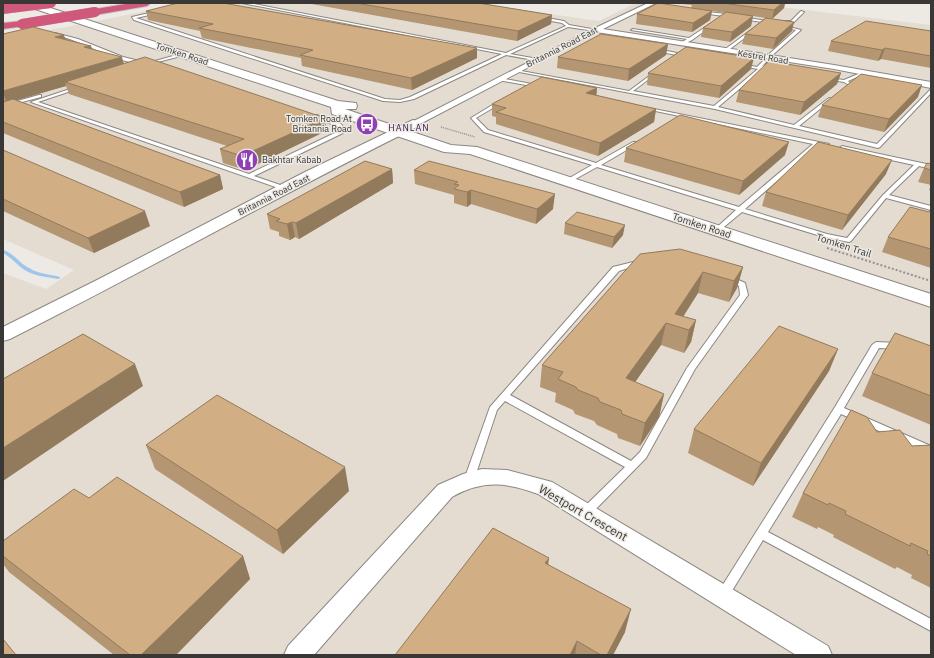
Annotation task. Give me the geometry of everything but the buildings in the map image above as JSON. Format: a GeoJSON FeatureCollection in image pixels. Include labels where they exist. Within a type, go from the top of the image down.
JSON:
{"type":"FeatureCollection","features":[{"type":"Feature","properties":{"kind":"highway"},"geometry":{"type":"LineString","coordinates":[[3,26],[147,3]]}},
{"type":"Feature","properties":{"kind":"highway"},"geometry":{"type":"LineString","coordinates":[[3,9],[55,4]]}},
{"type":"Feature","properties":{"kind":"highway"},"geometry":{"type":"LineString","coordinates":[[3,16],[55,4]]}},
{"type":"Feature","properties":{"kind":"main road","name":"Tomken Road"},"geometry":{"type":"LineString","coordinates":[[26,3],[337,105],[356,106],[469,142],[472,150]]}},
{"type":"Feature","properties":{"kind":"main road","name":"Tomken Road"},"geometry":{"type":"LineString","coordinates":[[337,105],[338,111],[397,132],[449,149],[472,150],[931,301]]}},
{"type":"Feature","properties":{"kind":"street","name":"Britannia Road East"},"geometry":{"type":"LineString","coordinates":[[3,335],[595,30],[645,7],[653,5]]}},
{"type":"Feature","properties":{"kind":"street","name":"Kestrel Road"},"geometry":{"type":"LineString","coordinates":[[595,30],[931,85]]}},
{"type":"Feature","properties":{"kind":"street","name":"Westport Crescent"},"geometry":{"type":"LineString","coordinates":[[297,655],[445,491],[455,485],[469,480],[497,476],[523,480],[545,488],[819,655]]}},
{"type":"Feature","properties":{"kind":"lane"},"geometry":{"type":"LineString","coordinates":[[244,3],[538,60]]}},
{"type":"Feature","properties":{"kind":"lane"},"geometry":{"type":"LineString","coordinates":[[653,5],[660,4]]}},
{"type":"Feature","properties":{"kind":"lane"},"geometry":{"type":"LineString","coordinates":[[160,11],[134,17],[135,19],[385,100],[400,101],[412,98],[568,26]]}},
{"type":"Feature","properties":{"kind":"lane"},"geometry":{"type":"LineString","coordinates":[[697,11],[731,16]]}},
{"type":"Feature","properties":{"kind":"lane"},"geometry":{"type":"LineString","coordinates":[[715,108],[761,68],[767,67],[773,61],[771,58],[799,30],[779,23],[792,22],[802,12]]}},
{"type":"Feature","properties":{"kind":"lane"},"geometry":{"type":"LineString","coordinates":[[719,19],[725,15]]}},
{"type":"Feature","properties":{"kind":"lane"},"geometry":{"type":"LineString","coordinates":[[535,16],[563,22],[568,26],[595,30]]}},
{"type":"Feature","properties":{"kind":"lane"},"geometry":{"type":"LineString","coordinates":[[737,17],[766,20],[772,23]]}},
{"type":"Feature","properties":{"kind":"lane"},"geometry":{"type":"LineString","coordinates":[[725,51],[766,20]]}},
{"type":"Feature","properties":{"kind":"lane"},"geometry":{"type":"LineString","coordinates":[[683,55],[690,46],[714,23]]}},
{"type":"Feature","properties":{"kind":"lane"},"geometry":{"type":"LineString","coordinates":[[633,30],[690,46]]}},
{"type":"Feature","properties":{"kind":"lane"},"geometry":{"type":"LineString","coordinates":[[52,34],[66,36],[129,60],[137,62],[150,62],[164,67]]}},
{"type":"Feature","properties":{"kind":"lane"},"geometry":{"type":"LineString","coordinates":[[671,60],[684,47],[690,46]]}},
{"type":"Feature","properties":{"kind":"lane"},"geometry":{"type":"LineString","coordinates":[[654,50],[691,56]]}},
{"type":"Feature","properties":{"kind":"lane"},"geometry":{"type":"LineString","coordinates":[[136,67],[184,54]]}},
{"type":"Feature","properties":{"kind":"lane"},"geometry":{"type":"LineString","coordinates":[[143,69],[157,64]]}},
{"type":"Feature","properties":{"kind":"lane"},"geometry":{"type":"LineString","coordinates":[[738,64],[769,70]]}},
{"type":"Feature","properties":{"kind":"lane"},"geometry":{"type":"LineString","coordinates":[[630,92],[659,69]]}},
{"type":"Feature","properties":{"kind":"lane"},"geometry":{"type":"LineString","coordinates":[[516,71],[715,108],[878,146],[931,90]]}},
{"type":"Feature","properties":{"kind":"lane"},"geometry":{"type":"LineString","coordinates":[[843,88],[849,83],[851,76],[862,74],[863,79],[859,81]]}},
{"type":"Feature","properties":{"kind":"lane"},"geometry":{"type":"LineString","coordinates":[[822,78],[849,83]]}},
{"type":"Feature","properties":{"kind":"lane"},"geometry":{"type":"LineString","coordinates":[[500,79],[545,88]]}},
{"type":"Feature","properties":{"kind":"lane"},"geometry":{"type":"LineString","coordinates":[[3,106],[84,84],[33,102],[287,189]]}},
{"type":"Feature","properties":{"kind":"lane"},"geometry":{"type":"LineString","coordinates":[[524,89],[530,85]]}},
{"type":"Feature","properties":{"kind":"lane"},"geometry":{"type":"LineString","coordinates":[[795,127],[837,93]]}},
{"type":"Feature","properties":{"kind":"lane"},"geometry":{"type":"LineString","coordinates":[[918,94],[926,95]]}},
{"type":"Feature","properties":{"kind":"lane"},"geometry":{"type":"LineString","coordinates":[[505,100],[473,118],[486,131],[739,210],[826,236],[849,240],[885,196],[918,164]]}},
{"type":"Feature","properties":{"kind":"lane"},"geometry":{"type":"LineString","coordinates":[[638,106],[931,167]]}},
{"type":"Feature","properties":{"kind":"lane"},"geometry":{"type":"LineString","coordinates":[[249,176],[341,132],[342,128],[339,125],[311,115]]}},
{"type":"Feature","properties":{"kind":"lane"},"geometry":{"type":"LineString","coordinates":[[678,119],[684,115]]}},
{"type":"Feature","properties":{"kind":"lane"},"geometry":{"type":"LineString","coordinates":[[568,181],[644,138]]}},
{"type":"Feature","properties":{"kind":"lane"},"geometry":{"type":"LineString","coordinates":[[717,230],[817,143]]}},
{"type":"Feature","properties":{"kind":"lane"},"geometry":{"type":"LineString","coordinates":[[885,196],[931,208]]}},
{"type":"Feature","properties":{"kind":"lane"},"geometry":{"type":"LineString","coordinates":[[469,480],[493,409],[616,269],[643,262],[651,262]]}},
{"type":"Feature","properties":{"kind":"lane"},"geometry":{"type":"LineString","coordinates":[[585,512],[643,455],[691,368],[744,295],[742,285],[732,278],[725,276]]}},
{"type":"Feature","properties":{"kind":"lane"},"geometry":{"type":"LineString","coordinates":[[722,596],[839,409],[876,345],[911,347]]}},
{"type":"Feature","properties":{"kind":"lane"},"geometry":{"type":"LineString","coordinates":[[504,396],[632,466]]}},
{"type":"Feature","properties":{"kind":"lane"},"geometry":{"type":"LineString","coordinates":[[839,409],[931,450]]}},
{"type":"Feature","properties":{"kind":"lane"},"geometry":{"type":"LineString","coordinates":[[761,533],[931,625]]}},
{"type":"Feature","properties":{"kind":"path","name":"Tomken Trail"},"geometry":{"type":"LineString","coordinates":[[826,248],[931,281]]}},
{"type":"Feature","properties":{"kind":"shaded area"},"geometry":{"type":"Polygon","coordinates":[[[199,3],[473,3],[599,21],[636,3],[747,3],[931,25],[931,655],[3,655],[3,273],[46,289],[74,270],[3,239],[3,37],[199,3]]]}},
{"type":"Feature","properties":{"kind":"waterway"},"geometry":{"type":"LineString","coordinates":[[3,251],[11,255],[29,271],[58,278]]}},
{"type":"Feature","properties":{"kind":"place","name":"Tomken Road At Britannia Road"},"geometry":{"type":"Point","coordinates":[367,124]}},
{"type":"Feature","properties":{"kind":"place","name":"Bakhtar Kabab"},"geometry":{"type":"Point","coordinates":[247,160]}},
{"type":"Feature","properties":{"kind":"district","name":"HANLAN"},"geometry":{"type":"Point","coordinates":[409,128]}}]}
